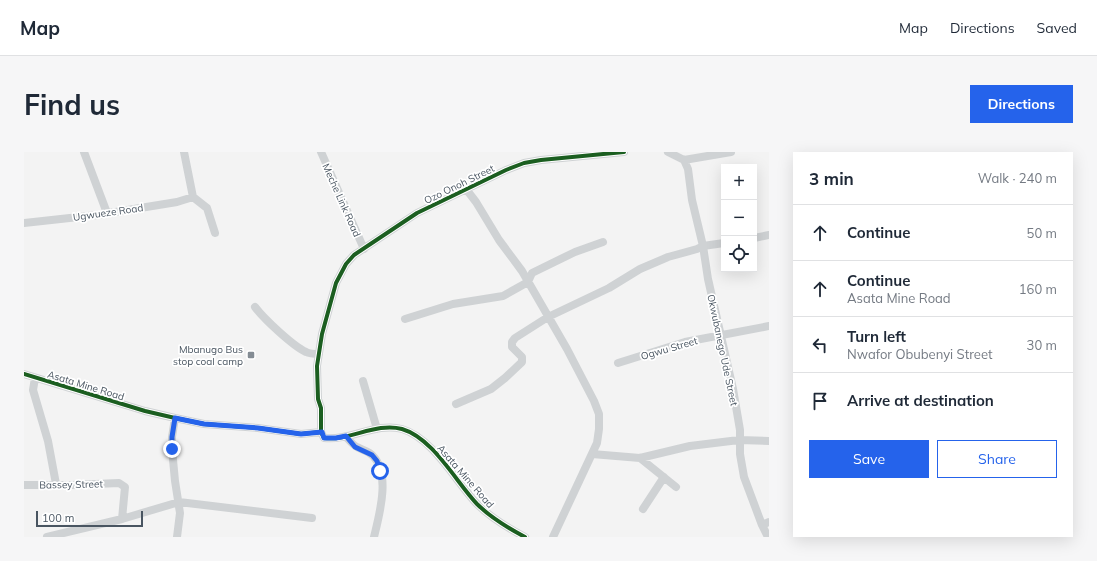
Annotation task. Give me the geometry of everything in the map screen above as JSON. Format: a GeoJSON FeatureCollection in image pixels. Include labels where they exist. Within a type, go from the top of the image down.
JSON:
{"type":"FeatureCollection","features":[{"type":"Feature","properties":{"kind":"street"},"geometry":{"type":"LineString","coordinates":[[84,152],[107,213]]}},
{"type":"Feature","properties":{"kind":"street"},"geometry":{"type":"LineString","coordinates":[[184,152],[193,198],[207,208],[215,232]]}},
{"type":"Feature","properties":{"kind":"street","name":"Meche Link Road"},"geometry":{"type":"LineString","coordinates":[[321,152],[364,249]]}},
{"type":"Feature","properties":{"kind":"street","name":"Ozo Onoh Street"},"geometry":{"type":"LineString","coordinates":[[322,432],[321,408],[318,399],[317,366],[322,334],[336,283],[346,264],[354,255],[417,214],[466,189],[524,163],[624,152]]}},
{"type":"Feature","properties":{"kind":"street"},"geometry":{"type":"LineString","coordinates":[[668,152],[684,160],[731,152]]}},
{"type":"Feature","properties":{"kind":"street","name":"Okwubanego Ude Street"},"geometry":{"type":"LineString","coordinates":[[684,160],[688,169],[692,200],[703,246],[708,279],[733,389],[740,430],[739,440],[744,477],[765,523],[768,537]]}},
{"type":"Feature","properties":{"kind":"street"},"geometry":{"type":"LineString","coordinates":[[466,189],[476,202],[499,240],[522,271],[594,401],[599,414],[598,436],[592,454],[553,537]]}},
{"type":"Feature","properties":{"kind":"street","name":"Ugwueze Road"},"geometry":{"type":"LineString","coordinates":[[24,223],[107,213],[193,198]]}},
{"type":"Feature","properties":{"kind":"street"},"geometry":{"type":"LineString","coordinates":[[757,237],[769,235]]}},
{"type":"Feature","properties":{"kind":"street"},"geometry":{"type":"LineString","coordinates":[[405,319],[453,304],[503,296],[528,282],[532,273],[575,252],[603,242]]}},
{"type":"Feature","properties":{"kind":"street"},"geometry":{"type":"LineString","coordinates":[[456,404],[490,389],[516,368],[523,360],[512,347],[512,342],[515,338],[548,317],[609,288],[640,269],[668,257],[703,246],[721,243]]}},
{"type":"Feature","properties":{"kind":"street"},"geometry":{"type":"LineString","coordinates":[[255,307],[306,352],[319,354]]}},
{"type":"Feature","properties":{"kind":"street","name":"Ogwu Street"},"geometry":{"type":"LineString","coordinates":[[618,363],[685,342],[769,326]]}},
{"type":"Feature","properties":{"kind":"street","name":"Asata Mine Road"},"geometry":{"type":"LineString","coordinates":[[24,374],[145,411],[204,424],[258,428],[301,434],[322,432],[324,438],[336,438],[377,429],[402,429],[416,436],[433,450],[478,505],[495,520],[519,536]]}},
{"type":"Feature","properties":{"kind":"street"},"geometry":{"type":"LineString","coordinates":[[35,378],[33,390],[48,441],[56,484]]}},
{"type":"Feature","properties":{"kind":"street"},"geometry":{"type":"LineString","coordinates":[[363,381],[377,429]]}},
{"type":"Feature","properties":{"kind":"street"},"geometry":{"type":"LineString","coordinates":[[175,418],[172,449],[180,513],[177,537]]}},
{"type":"Feature","properties":{"kind":"street"},"geometry":{"type":"LineString","coordinates":[[346,436],[355,447],[372,455],[377,461],[380,471],[383,489],[382,503],[374,537]]}},
{"type":"Feature","properties":{"kind":"street"},"geometry":{"type":"LineString","coordinates":[[592,454],[640,458],[690,446],[739,440],[769,441]]}},
{"type":"Feature","properties":{"kind":"street"},"geometry":{"type":"LineString","coordinates":[[640,458],[676,487]]}},
{"type":"Feature","properties":{"kind":"street"},"geometry":{"type":"LineString","coordinates":[[643,509],[664,477]]}},
{"type":"Feature","properties":{"kind":"street","name":"Bassey Street"},"geometry":{"type":"LineString","coordinates":[[24,485],[119,483],[125,487],[122,519]]}},
{"type":"Feature","properties":{"kind":"street"},"geometry":{"type":"LineString","coordinates":[[47,537],[122,519],[179,502],[312,518]]}},
{"type":"Feature","properties":{"kind":"cycle path"},"geometry":{"type":"LineString","coordinates":[[321,432],[321,408],[318,399],[317,366],[322,334],[336,283],[346,264],[354,255],[417,213],[506,170],[524,163],[624,152]]}},
{"type":"Feature","properties":{"kind":"cycle path"},"geometry":{"type":"LineString","coordinates":[[24,374],[145,411],[204,424],[258,428],[301,434],[321,432],[324,438],[344,437],[382,428],[402,429],[424,441],[482,509],[512,530],[525,537]]}},
{"type":"Feature","properties":{"kind":"place","name":"Mbanugo Bus stop coal camp"},"geometry":{"type":"Point","coordinates":[251,355]}},
{"type":"Feature","properties":{"kind":"route"},"geometry":{"type":"LineString","coordinates":[[172,449],[175,418],[204,424],[258,428],[301,434],[322,432],[324,438],[346,436],[355,447],[366,451],[374,457],[380,471]]}}]}
